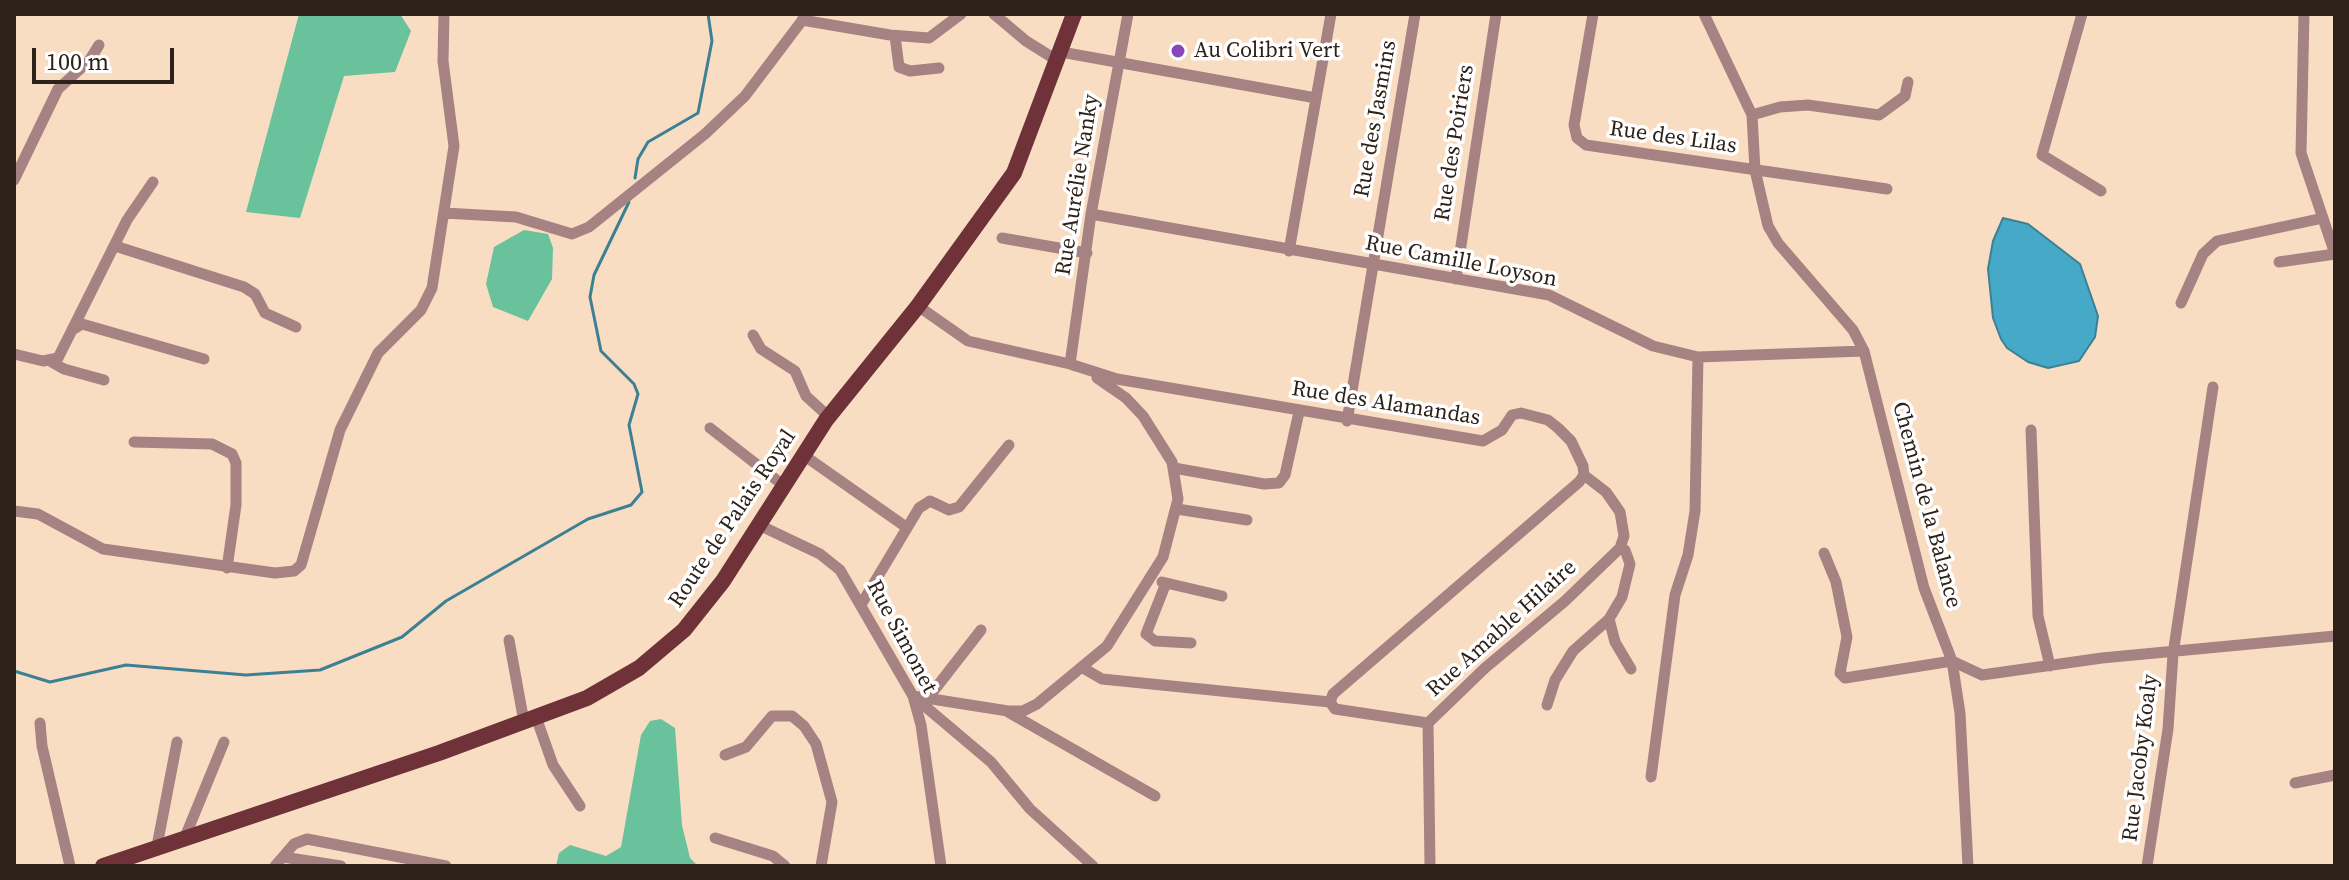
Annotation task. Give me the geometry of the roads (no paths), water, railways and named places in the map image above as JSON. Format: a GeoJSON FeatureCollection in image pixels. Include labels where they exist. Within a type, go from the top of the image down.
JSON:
{"type":"FeatureCollection","features":[{"type":"Feature","properties":{"kind":"main road","name":"Route de Palais Royal"},"geometry":{"type":"LineString","coordinates":[[103,866],[587,698],[639,668],[684,630],[723,581],[802,454],[918,306],[1014,173],[1074,14]]}},
{"type":"Feature","properties":{"kind":"street"},"geometry":{"type":"LineString","coordinates":[[14,511],[38,514],[103,549],[227,568],[286,573],[301,565],[340,430],[378,353],[427,301],[444,213],[454,136],[443,61],[444,14]]}},
{"type":"Feature","properties":{"kind":"street"},"geometry":{"type":"LineString","coordinates":[[444,213],[506,215],[534,221],[563,233],[581,232],[705,134],[745,96],[804,17],[895,36],[935,37],[961,14]]}},
{"type":"Feature","properties":{"kind":"street"},"geometry":{"type":"LineString","coordinates":[[994,14],[1026,41],[1060,56],[1118,63],[1316,98]]}},
{"type":"Feature","properties":{"kind":"street","name":"Rue Aurélie Nanky"},"geometry":{"type":"LineString","coordinates":[[1070,364],[1091,214],[1128,14]]}},
{"type":"Feature","properties":{"kind":"street"},"geometry":{"type":"LineString","coordinates":[[1289,251],[1331,14]]}},
{"type":"Feature","properties":{"kind":"street","name":"Rue des Jasmins"},"geometry":{"type":"LineString","coordinates":[[1347,421],[1370,265],[1415,14]]}},
{"type":"Feature","properties":{"kind":"street","name":"Rue des Poiriers"},"geometry":{"type":"LineString","coordinates":[[1456,279],[1496,14]]}},
{"type":"Feature","properties":{"kind":"street","name":"Rue des Lilas"},"geometry":{"type":"LineString","coordinates":[[1593,14],[1574,125],[1577,138],[1586,145],[1887,189]]}},
{"type":"Feature","properties":{"kind":"street","name":"Chemin de la Balance"},"geometry":{"type":"LineString","coordinates":[[1704,14],[1752,115],[1759,200],[1778,243],[1853,330],[1864,351],[1924,588],[1952,661],[1960,713],[1968,866]]}},
{"type":"Feature","properties":{"kind":"street"},"geometry":{"type":"LineString","coordinates":[[2082,14],[2042,155],[2101,191]]}},
{"type":"Feature","properties":{"kind":"street"},"geometry":{"type":"LineString","coordinates":[[2279,262],[2335,254],[2301,153],[2304,14]]}},
{"type":"Feature","properties":{"kind":"street"},"geometry":{"type":"LineString","coordinates":[[895,36],[899,67],[910,71],[939,68]]}},
{"type":"Feature","properties":{"kind":"street"},"geometry":{"type":"LineString","coordinates":[[14,180],[58,89],[89,61],[99,45]]}},
{"type":"Feature","properties":{"kind":"street"},"geometry":{"type":"LineString","coordinates":[[1752,115],[1780,107],[1808,105],[1879,115],[1905,96],[1908,82]]}},
{"type":"Feature","properties":{"kind":"street"},"geometry":{"type":"LineString","coordinates":[[50,361],[60,356],[115,246],[153,182]]}},
{"type":"Feature","properties":{"kind":"street","name":"Rue Camille Loyson"},"geometry":{"type":"LineString","coordinates":[[1091,214],[1549,295],[1653,346],[1698,357],[1864,351]]}},
{"type":"Feature","properties":{"kind":"street"},"geometry":{"type":"LineString","coordinates":[[2181,303],[2203,254],[2217,241],[2323,218]]}},
{"type":"Feature","properties":{"kind":"street"},"geometry":{"type":"LineString","coordinates":[[1002,238],[1087,253]]}},
{"type":"Feature","properties":{"kind":"street"},"geometry":{"type":"LineString","coordinates":[[115,246],[244,287],[255,294],[265,313],[296,327]]}},
{"type":"Feature","properties":{"kind":"street","name":"Rue des Alamandas"},"geometry":{"type":"LineString","coordinates":[[918,306],[968,341],[1070,364],[1117,379],[1347,421],[1483,441],[1502,430],[1512,415],[1533,414],[1548,420],[1571,441],[1584,475]]}},
{"type":"Feature","properties":{"kind":"street"},"geometry":{"type":"LineString","coordinates":[[72,330],[76,325],[91,325],[204,359]]}},
{"type":"Feature","properties":{"kind":"street"},"geometry":{"type":"LineString","coordinates":[[753,335],[761,349],[795,371],[809,401],[829,417]]}},
{"type":"Feature","properties":{"kind":"street"},"geometry":{"type":"LineString","coordinates":[[14,354],[50,361],[64,369],[104,380]]}},
{"type":"Feature","properties":{"kind":"street"},"geometry":{"type":"LineString","coordinates":[[1651,777],[1675,595],[1688,555],[1695,511],[1698,357]]}},
{"type":"Feature","properties":{"kind":"street"},"geometry":{"type":"LineString","coordinates":[[913,696],[1008,711],[1023,711],[1037,704],[1107,646],[1163,557],[1177,509],[1174,468],[1153,428],[1126,398],[1108,383],[1070,364]]}},
{"type":"Feature","properties":{"kind":"street","name":"Rue Jacoby Koaly"},"geometry":{"type":"LineString","coordinates":[[2147,866],[2168,729],[2173,654],[2213,387]]}},
{"type":"Feature","properties":{"kind":"street"},"geometry":{"type":"LineString","coordinates":[[1174,468],[1264,484],[1279,483],[1285,475],[1299,412]]}},
{"type":"Feature","properties":{"kind":"street"},"geometry":{"type":"LineString","coordinates":[[710,428],[783,485]]}},
{"type":"Feature","properties":{"kind":"street"},"geometry":{"type":"LineString","coordinates":[[2031,430],[2038,616],[2050,666]]}},
{"type":"Feature","properties":{"kind":"street"},"geometry":{"type":"LineString","coordinates":[[134,442],[212,444],[227,448],[232,454],[236,463],[236,505],[227,568]]}},
{"type":"Feature","properties":{"kind":"street"},"geometry":{"type":"LineString","coordinates":[[862,603],[906,527],[925,503],[936,502],[949,510],[959,507],[1009,445]]}},
{"type":"Feature","properties":{"kind":"street"},"geometry":{"type":"LineString","coordinates":[[802,454],[906,527]]}},
{"type":"Feature","properties":{"kind":"street"},"geometry":{"type":"LineString","coordinates":[[1331,698],[1584,475],[1606,492],[1620,512],[1624,536],[1620,548],[1628,557],[1629,571],[1622,597],[1609,619],[1573,651],[1555,680],[1547,705]]}},
{"type":"Feature","properties":{"kind":"street"},"geometry":{"type":"LineString","coordinates":[[1177,509],[1247,520]]}},
{"type":"Feature","properties":{"kind":"street","name":"Rue Simonet"},"geometry":{"type":"LineString","coordinates":[[759,525],[820,554],[840,570],[862,603],[879,641],[913,696],[921,725],[941,866]]}},
{"type":"Feature","properties":{"kind":"street","name":"Rue Amable Hilaire"},"geometry":{"type":"LineString","coordinates":[[1083,668],[1102,679],[1331,698],[1335,709],[1428,723],[1620,548]]}},
{"type":"Feature","properties":{"kind":"street"},"geometry":{"type":"LineString","coordinates":[[1824,553],[1836,582],[1847,637],[1840,673],[1845,678],[1952,661],[1982,675],[2335,636]]}},
{"type":"Feature","properties":{"kind":"street"},"geometry":{"type":"LineString","coordinates":[[1150,579],[1222,596]]}},
{"type":"Feature","properties":{"kind":"street"},"geometry":{"type":"LineString","coordinates":[[1166,583],[1146,634],[1155,641],[1191,643]]}},
{"type":"Feature","properties":{"kind":"street"},"geometry":{"type":"LineString","coordinates":[[1609,619],[1615,642],[1631,669]]}},
{"type":"Feature","properties":{"kind":"street"},"geometry":{"type":"LineString","coordinates":[[928,698],[981,630]]}},
{"type":"Feature","properties":{"kind":"street"},"geometry":{"type":"LineString","coordinates":[[509,640],[530,720],[553,765],[580,806]]}},
{"type":"Feature","properties":{"kind":"street"},"geometry":{"type":"LineString","coordinates":[[913,696],[991,762],[1030,809],[1093,866]]}},
{"type":"Feature","properties":{"kind":"street"},"geometry":{"type":"LineString","coordinates":[[1008,711],[1155,796]]}},
{"type":"Feature","properties":{"kind":"street"},"geometry":{"type":"LineString","coordinates":[[725,755],[746,747],[772,716],[792,716],[804,726],[816,744],[832,802],[821,866]]}},
{"type":"Feature","properties":{"kind":"street"},"geometry":{"type":"LineString","coordinates":[[40,723],[42,746],[70,866]]}},
{"type":"Feature","properties":{"kind":"street"},"geometry":{"type":"LineString","coordinates":[[1428,723],[1430,866]]}},
{"type":"Feature","properties":{"kind":"street"},"geometry":{"type":"LineString","coordinates":[[149,849],[177,742]]}},
{"type":"Feature","properties":{"kind":"street"},"geometry":{"type":"LineString","coordinates":[[185,837],[224,742]]}},
{"type":"Feature","properties":{"kind":"street"},"geometry":{"type":"LineString","coordinates":[[2295,783],[2335,775]]}},
{"type":"Feature","properties":{"kind":"street"},"geometry":{"type":"LineString","coordinates":[[715,838],[773,856],[785,866]]}},
{"type":"Feature","properties":{"kind":"street"},"geometry":{"type":"LineString","coordinates":[[279,862],[294,844],[317,840],[446,866]]}},
{"type":"Feature","properties":{"kind":"street"},"geometry":{"type":"LineString","coordinates":[[279,862],[341,866]]}},
{"type":"Feature","properties":{"kind":"water"},"geometry":{"type":"Polygon","coordinates":[[[2003,218],[2028,224],[2080,264],[2098,316],[2095,337],[2079,361],[2048,368],[2028,362],[2007,348],[2001,339],[1993,318],[1988,269],[1993,241],[2003,218]]]}},
{"type":"Feature","properties":{"kind":"waterway"},"geometry":{"type":"LineString","coordinates":[[635,178],[638,159],[648,142],[698,113],[712,41],[708,14]]}},
{"type":"Feature","properties":{"kind":"waterway"},"geometry":{"type":"LineString","coordinates":[[14,671],[50,682],[126,665],[246,675],[320,670],[402,637],[446,601],[588,519],[631,505],[642,492],[629,425],[638,394],[634,384],[601,351],[590,297],[594,275],[629,202]]}},
{"type":"Feature","properties":{"kind":"place","name":"Au Colibri Vert"},"geometry":{"type":"Point","coordinates":[1178,51]}}]}
